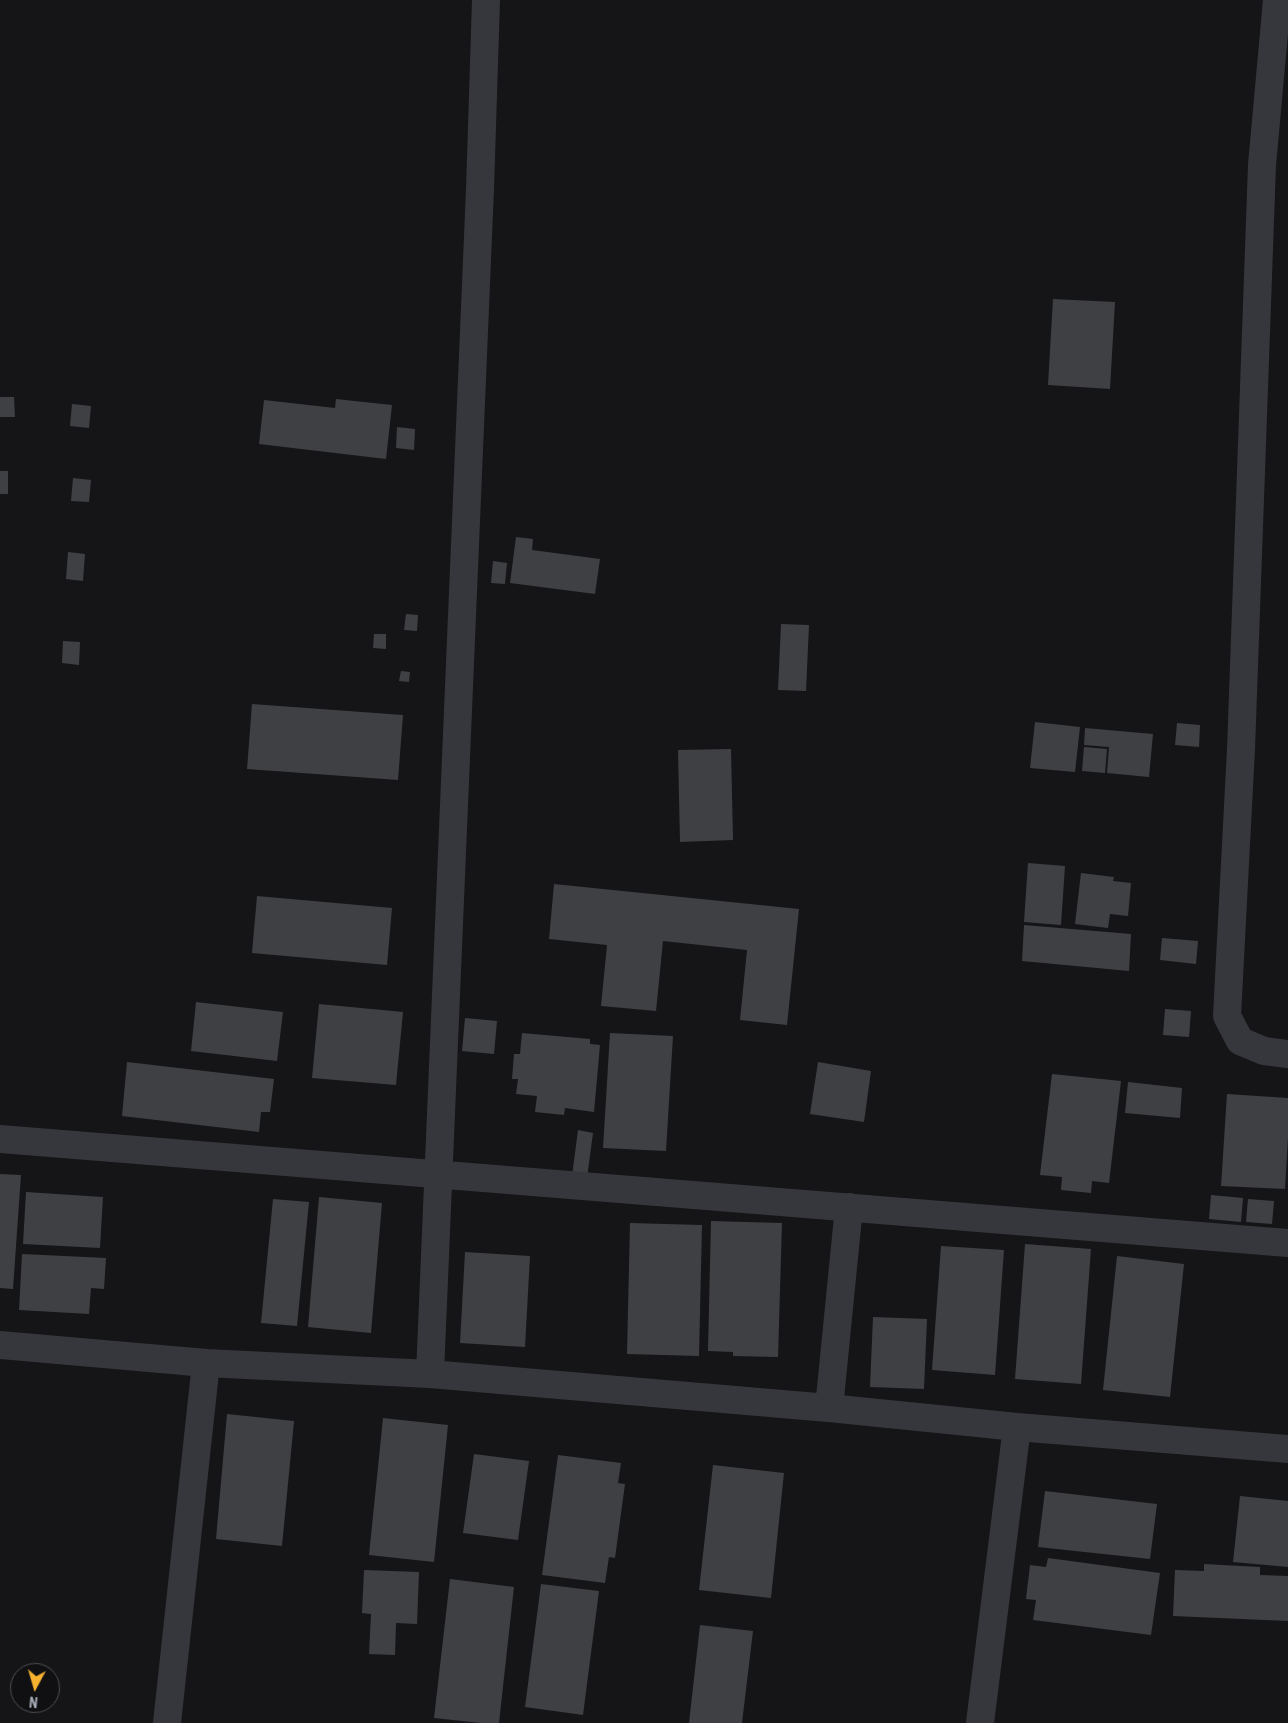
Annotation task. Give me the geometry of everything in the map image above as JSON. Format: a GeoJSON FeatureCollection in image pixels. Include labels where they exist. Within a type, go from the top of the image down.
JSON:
{"type":"FeatureCollection","features":[{"type":"Feature","properties":{"kind":"street"},"geometry":{"type":"LineString","coordinates":[[430,1374],[486,0]]}},
{"type":"Feature","properties":{"kind":"street"},"geometry":{"type":"LineString","coordinates":[[1277,0],[1262,165],[1240,749],[1227,1016],[1240,1042],[1264,1051],[1288,1054]]}},
{"type":"Feature","properties":{"kind":"street"},"geometry":{"type":"LineString","coordinates":[[0,1139],[1288,1242]]}},
{"type":"Feature","properties":{"kind":"street"},"geometry":{"type":"LineString","coordinates":[[829,1408],[849,1207]]}},
{"type":"Feature","properties":{"kind":"street"},"geometry":{"type":"LineString","coordinates":[[0,1345],[206,1363],[430,1374],[829,1408],[1017,1427],[1288,1449]]}},
{"type":"Feature","properties":{"kind":"street"},"geometry":{"type":"LineString","coordinates":[[166,1723],[206,1363]]}},
{"type":"Feature","properties":{"kind":"street"},"geometry":{"type":"LineString","coordinates":[[980,1723],[1017,1427]]}},
{"type":"Feature","properties":{"kind":"building"},"geometry":{"type":"Polygon","coordinates":[[[1053,299],[1115,302],[1110,389],[1048,385],[1053,299]]]}},
{"type":"Feature","properties":{"kind":"building"},"geometry":{"type":"Polygon","coordinates":[[[0,397],[14,397],[15,417],[0,417],[0,397]]]}},
{"type":"Feature","properties":{"kind":"building"},"geometry":{"type":"Polygon","coordinates":[[[336,399],[392,405],[386,459],[259,444],[264,400],[335,408],[336,399]]]}},
{"type":"Feature","properties":{"kind":"building"},"geometry":{"type":"Polygon","coordinates":[[[72,404],[91,406],[89,428],[70,426],[72,404]]]}},
{"type":"Feature","properties":{"kind":"building"},"geometry":{"type":"Polygon","coordinates":[[[397,427],[415,429],[414,450],[396,448],[397,427]]]}},
{"type":"Feature","properties":{"kind":"building"},"geometry":{"type":"Polygon","coordinates":[[[0,471],[8,471],[8,494],[0,494],[0,471]]]}},
{"type":"Feature","properties":{"kind":"building"},"geometry":{"type":"Polygon","coordinates":[[[73,478],[91,480],[89,502],[71,501],[73,478]]]}},
{"type":"Feature","properties":{"kind":"building"},"geometry":{"type":"Polygon","coordinates":[[[516,537],[533,539],[532,550],[600,559],[595,594],[510,583],[516,537]]]}},
{"type":"Feature","properties":{"kind":"building"},"geometry":{"type":"Polygon","coordinates":[[[68,552],[85,554],[83,581],[66,579],[68,552]]]}},
{"type":"Feature","properties":{"kind":"building"},"geometry":{"type":"Polygon","coordinates":[[[493,561],[507,563],[505,584],[491,583],[493,561]]]}},
{"type":"Feature","properties":{"kind":"building"},"geometry":{"type":"Polygon","coordinates":[[[406,614],[418,615],[417,631],[404,630],[406,614]]]}},
{"type":"Feature","properties":{"kind":"building"},"geometry":{"type":"Polygon","coordinates":[[[781,624],[809,625],[806,691],[778,690],[781,624]]]}},
{"type":"Feature","properties":{"kind":"building"},"geometry":{"type":"Polygon","coordinates":[[[374,634],[386,634],[386,649],[373,648],[374,634]]]}},
{"type":"Feature","properties":{"kind":"building"},"geometry":{"type":"Polygon","coordinates":[[[63,641],[80,642],[79,665],[62,663],[63,641]]]}},
{"type":"Feature","properties":{"kind":"building"},"geometry":{"type":"Polygon","coordinates":[[[401,671],[410,672],[409,682],[399,681],[401,671]]]}},
{"type":"Feature","properties":{"kind":"building"},"geometry":{"type":"Polygon","coordinates":[[[252,704],[403,715],[398,780],[247,769],[252,704]]]}},
{"type":"Feature","properties":{"kind":"building"},"geometry":{"type":"Polygon","coordinates":[[[1035,722],[1080,727],[1075,772],[1030,768],[1035,722]]]}},
{"type":"Feature","properties":{"kind":"building"},"geometry":{"type":"Polygon","coordinates":[[[1177,723],[1200,725],[1199,747],[1175,745],[1177,723]]]}},
{"type":"Feature","properties":{"kind":"building"},"geometry":{"type":"Polygon","coordinates":[[[1085,728],[1153,734],[1149,777],[1107,773],[1109,747],[1084,745],[1085,728]]]}},
{"type":"Feature","properties":{"kind":"building"},"geometry":{"type":"Polygon","coordinates":[[[1084,747],[1107,749],[1105,773],[1082,771],[1084,747]]]}},
{"type":"Feature","properties":{"kind":"building"},"geometry":{"type":"Polygon","coordinates":[[[731,749],[733,840],[680,842],[678,750],[731,749]]]}},
{"type":"Feature","properties":{"kind":"building"},"geometry":{"type":"Polygon","coordinates":[[[1028,863],[1065,866],[1061,925],[1024,922],[1028,863]]]}},
{"type":"Feature","properties":{"kind":"building"},"geometry":{"type":"Polygon","coordinates":[[[1081,873],[1114,877],[1113,881],[1131,883],[1128,916],[1110,914],[1108,928],[1075,924],[1081,873]]]}},
{"type":"Feature","properties":{"kind":"building"},"geometry":{"type":"Polygon","coordinates":[[[554,884],[799,909],[787,1025],[740,1020],[747,950],[663,941],[656,1011],[601,1006],[607,945],[549,939],[554,884]]]}},
{"type":"Feature","properties":{"kind":"building"},"geometry":{"type":"Polygon","coordinates":[[[257,896],[392,908],[387,965],[252,953],[257,896]]]}},
{"type":"Feature","properties":{"kind":"building"},"geometry":{"type":"Polygon","coordinates":[[[1024,925],[1131,934],[1129,971],[1022,961],[1024,925]]]}},
{"type":"Feature","properties":{"kind":"building"},"geometry":{"type":"Polygon","coordinates":[[[1162,938],[1198,941],[1196,964],[1160,960],[1162,938]]]}},
{"type":"Feature","properties":{"kind":"building"},"geometry":{"type":"Polygon","coordinates":[[[196,1002],[283,1012],[277,1061],[191,1051],[196,1002]]]}},
{"type":"Feature","properties":{"kind":"building"},"geometry":{"type":"Polygon","coordinates":[[[319,1004],[403,1012],[396,1085],[312,1078],[319,1004]]]}},
{"type":"Feature","properties":{"kind":"building"},"geometry":{"type":"Polygon","coordinates":[[[1165,1009],[1191,1011],[1189,1037],[1163,1035],[1165,1009]]]}},
{"type":"Feature","properties":{"kind":"building"},"geometry":{"type":"Polygon","coordinates":[[[465,1018],[497,1021],[494,1054],[462,1051],[465,1018]]]}},
{"type":"Feature","properties":{"kind":"building"},"geometry":{"type":"Polygon","coordinates":[[[522,1033],[590,1039],[590,1044],[600,1045],[594,1112],[565,1108],[564,1115],[535,1112],[537,1096],[516,1094],[518,1079],[512,1079],[514,1054],[520,1054],[522,1033]]]}},
{"type":"Feature","properties":{"kind":"building"},"geometry":{"type":"Polygon","coordinates":[[[610,1033],[673,1036],[666,1151],[603,1148],[610,1033]]]}},
{"type":"Feature","properties":{"kind":"building"},"geometry":{"type":"Polygon","coordinates":[[[127,1062],[274,1079],[270,1112],[261,1112],[259,1132],[122,1116],[127,1062]]]}},
{"type":"Feature","properties":{"kind":"building"},"geometry":{"type":"Polygon","coordinates":[[[818,1062],[871,1071],[864,1122],[810,1114],[818,1062]]]}},
{"type":"Feature","properties":{"kind":"building"},"geometry":{"type":"Polygon","coordinates":[[[1052,1074],[1121,1081],[1109,1183],[1092,1181],[1091,1193],[1061,1190],[1062,1177],[1040,1175],[1052,1074]]]}},
{"type":"Feature","properties":{"kind":"building"},"geometry":{"type":"Polygon","coordinates":[[[1128,1082],[1182,1088],[1180,1118],[1125,1113],[1128,1082]]]}},
{"type":"Feature","properties":{"kind":"building"},"geometry":{"type":"Polygon","coordinates":[[[1227,1094],[1288,1098],[1285,1189],[1221,1186],[1227,1094]]]}},
{"type":"Feature","properties":{"kind":"building"},"geometry":{"type":"Polygon","coordinates":[[[578,1130],[593,1133],[587,1178],[572,1176],[578,1130]]]}},
{"type":"Feature","properties":{"kind":"building"},"geometry":{"type":"Polygon","coordinates":[[[0,1174],[21,1175],[13,1289],[0,1288],[0,1174]]]}},
{"type":"Feature","properties":{"kind":"building"},"geometry":{"type":"Polygon","coordinates":[[[26,1192],[103,1197],[100,1248],[23,1244],[26,1192]]]}},
{"type":"Feature","properties":{"kind":"building"},"geometry":{"type":"Polygon","coordinates":[[[1211,1195],[1243,1198],[1241,1222],[1209,1219],[1211,1195]]]}},
{"type":"Feature","properties":{"kind":"building"},"geometry":{"type":"Polygon","coordinates":[[[319,1197],[382,1203],[371,1333],[308,1327],[319,1197]]]}},
{"type":"Feature","properties":{"kind":"building"},"geometry":{"type":"Polygon","coordinates":[[[273,1199],[309,1202],[297,1326],[261,1323],[273,1199]]]}},
{"type":"Feature","properties":{"kind":"building"},"geometry":{"type":"Polygon","coordinates":[[[1248,1199],[1274,1201],[1272,1224],[1246,1222],[1248,1199]]]}},
{"type":"Feature","properties":{"kind":"building"},"geometry":{"type":"Polygon","coordinates":[[[711,1221],[782,1223],[778,1357],[733,1356],[733,1352],[708,1351],[711,1221]]]}},
{"type":"Feature","properties":{"kind":"building"},"geometry":{"type":"Polygon","coordinates":[[[630,1223],[702,1225],[699,1356],[627,1354],[630,1223]]]}},
{"type":"Feature","properties":{"kind":"building"},"geometry":{"type":"Polygon","coordinates":[[[1025,1244],[1091,1249],[1081,1384],[1015,1379],[1025,1244]]]}},
{"type":"Feature","properties":{"kind":"building"},"geometry":{"type":"Polygon","coordinates":[[[941,1246],[1004,1250],[995,1375],[932,1370],[941,1246]]]}},
{"type":"Feature","properties":{"kind":"building"},"geometry":{"type":"Polygon","coordinates":[[[465,1252],[530,1256],[525,1347],[460,1343],[465,1252]]]}},
{"type":"Feature","properties":{"kind":"building"},"geometry":{"type":"Polygon","coordinates":[[[22,1254],[106,1258],[104,1289],[91,1288],[89,1314],[19,1310],[22,1254]]]}},
{"type":"Feature","properties":{"kind":"building"},"geometry":{"type":"Polygon","coordinates":[[[1117,1256],[1184,1264],[1170,1397],[1103,1390],[1117,1256]]]}},
{"type":"Feature","properties":{"kind":"building"},"geometry":{"type":"Polygon","coordinates":[[[873,1317],[927,1319],[924,1389],[870,1387],[873,1317]]]}},
{"type":"Feature","properties":{"kind":"building"},"geometry":{"type":"Polygon","coordinates":[[[227,1414],[294,1421],[282,1546],[216,1539],[227,1414]]]}},
{"type":"Feature","properties":{"kind":"building"},"geometry":{"type":"Polygon","coordinates":[[[383,1418],[448,1425],[434,1562],[369,1555],[383,1418]]]}},
{"type":"Feature","properties":{"kind":"building"},"geometry":{"type":"Polygon","coordinates":[[[474,1454],[529,1461],[518,1540],[463,1533],[474,1454]]]}},
{"type":"Feature","properties":{"kind":"building"},"geometry":{"type":"Polygon","coordinates":[[[558,1455],[621,1463],[618,1483],[625,1484],[615,1558],[609,1557],[605,1583],[542,1575],[558,1455]]]}},
{"type":"Feature","properties":{"kind":"building"},"geometry":{"type":"Polygon","coordinates":[[[713,1465],[784,1473],[771,1598],[699,1590],[713,1465]]]}},
{"type":"Feature","properties":{"kind":"building"},"geometry":{"type":"Polygon","coordinates":[[[1045,1491],[1157,1504],[1150,1559],[1038,1547],[1045,1491]]]}},
{"type":"Feature","properties":{"kind":"building"},"geometry":{"type":"Polygon","coordinates":[[[1240,1496],[1288,1501],[1288,1567],[1233,1562],[1240,1496]]]}},
{"type":"Feature","properties":{"kind":"building"},"geometry":{"type":"Polygon","coordinates":[[[1048,1558],[1160,1573],[1151,1635],[1033,1620],[1036,1600],[1026,1599],[1030,1565],[1046,1567],[1048,1558]]]}},
{"type":"Feature","properties":{"kind":"building"},"geometry":{"type":"Polygon","coordinates":[[[1204,1564],[1260,1567],[1260,1575],[1288,1576],[1288,1621],[1173,1616],[1175,1570],[1204,1571],[1204,1564]]]}},
{"type":"Feature","properties":{"kind":"building"},"geometry":{"type":"Polygon","coordinates":[[[364,1570],[419,1572],[417,1624],[396,1623],[395,1655],[369,1654],[371,1614],[362,1613],[364,1570]]]}},
{"type":"Feature","properties":{"kind":"building"},"geometry":{"type":"Polygon","coordinates":[[[450,1579],[514,1587],[499,1723],[434,1718],[450,1579]]]}},
{"type":"Feature","properties":{"kind":"building"},"geometry":{"type":"Polygon","coordinates":[[[541,1584],[599,1591],[583,1715],[525,1707],[541,1584]]]}},
{"type":"Feature","properties":{"kind":"building"},"geometry":{"type":"Polygon","coordinates":[[[700,1625],[753,1631],[742,1723],[689,1723],[700,1625]]]}}]}
